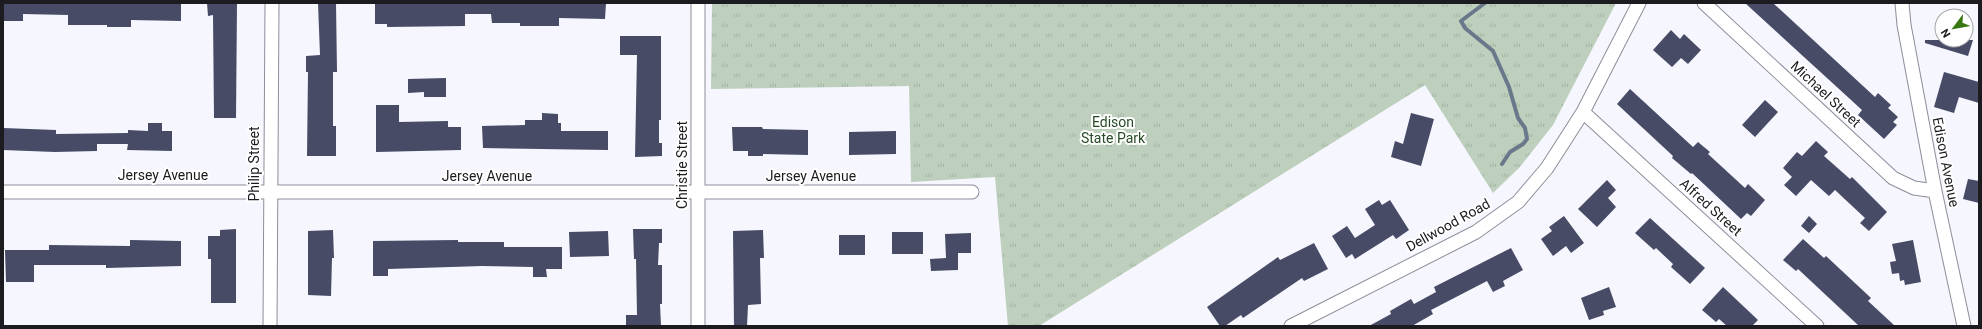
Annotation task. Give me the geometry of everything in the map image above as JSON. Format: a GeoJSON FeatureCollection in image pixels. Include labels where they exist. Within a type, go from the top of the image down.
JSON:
{"type":"FeatureCollection","features":[{"type":"Feature","properties":{"kind":"street","name":"Philip Street"},"geometry":{"type":"LineString","coordinates":[[270,326],[272,3]]}},
{"type":"Feature","properties":{"kind":"street","name":"Christie Street"},"geometry":{"type":"LineString","coordinates":[[698,3],[698,326]]}},
{"type":"Feature","properties":{"kind":"street","name":"Dellwood Road"},"geometry":{"type":"LineString","coordinates":[[1291,326],[1476,232],[1518,202],[1533,186],[1546,168],[1583,112],[1639,3]]}},
{"type":"Feature","properties":{"kind":"street","name":"Michael Street"},"geometry":{"type":"LineString","coordinates":[[1704,3],[1893,178],[1914,188],[1934,191]]}},
{"type":"Feature","properties":{"kind":"street","name":"Edison Avenue"},"geometry":{"type":"LineString","coordinates":[[1902,3],[1904,25],[1934,191],[1964,326]]}},
{"type":"Feature","properties":{"kind":"street","name":"Alfred Street"},"geometry":{"type":"LineString","coordinates":[[1583,112],[1817,326]]}},
{"type":"Feature","properties":{"kind":"street","name":"Jersey Avenue"},"geometry":{"type":"LineString","coordinates":[[3,192],[972,192]]}},
{"type":"Feature","properties":{"kind":"green space","name":"Edison State Park"},"geometry":{"type":"Polygon","coordinates":[[[712,3],[1616,3],[1553,125],[1519,168],[1493,193],[1425,85],[1039,326],[1008,326],[995,177],[911,182],[909,86],[711,89],[712,3]]]}},
{"type":"Feature","properties":{"kind":"building"},"geometry":{"type":"Polygon","coordinates":[[[4,3],[181,3],[181,21],[131,20],[131,27],[107,27],[107,25],[68,25],[68,15],[23,14],[23,21],[4,21],[4,3]]]}},
{"type":"Feature","properties":{"kind":"building"},"geometry":{"type":"Polygon","coordinates":[[[207,3],[237,3],[236,118],[214,118],[213,15],[208,16],[207,3]]]}},
{"type":"Feature","properties":{"kind":"building"},"geometry":{"type":"Polygon","coordinates":[[[318,3],[336,3],[337,72],[333,72],[333,126],[336,126],[336,156],[307,156],[308,72],[306,72],[306,56],[320,55],[318,3]]]}},
{"type":"Feature","properties":{"kind":"building"},"geometry":{"type":"Polygon","coordinates":[[[375,3],[606,3],[605,19],[559,18],[559,26],[520,26],[520,23],[492,23],[491,14],[465,14],[465,26],[387,27],[387,24],[375,24],[375,3]]]}},
{"type":"Feature","properties":{"kind":"building"},"geometry":{"type":"Polygon","coordinates":[[[1745,3],[1773,3],[1875,97],[1878,93],[1891,105],[1888,108],[1898,117],[1893,122],[1897,125],[1884,139],[1858,115],[1862,110],[1745,3]]]}},
{"type":"Feature","properties":{"kind":"building"},"geometry":{"type":"Polygon","coordinates":[[[1671,30],[1680,39],[1684,34],[1701,50],[1688,64],[1681,58],[1672,67],[1653,50],[1671,30]]]}},
{"type":"Feature","properties":{"kind":"building"},"geometry":{"type":"Polygon","coordinates":[[[620,36],[661,36],[661,120],[659,120],[659,143],[662,143],[662,156],[635,157],[637,55],[620,55],[620,36]]]}},
{"type":"Feature","properties":{"kind":"building"},"geometry":{"type":"Polygon","coordinates":[[[1925,40],[1934,40],[1934,46],[1925,43],[1925,40]]]}},
{"type":"Feature","properties":{"kind":"building"},"geometry":{"type":"Polygon","coordinates":[[[1942,48],[1970,48],[1968,56],[1942,48]]]}},
{"type":"Feature","properties":{"kind":"building"},"geometry":{"type":"Polygon","coordinates":[[[1944,72],[1979,82],[1979,103],[1959,97],[1954,113],[1934,107],[1944,72]]]}},
{"type":"Feature","properties":{"kind":"building"},"geometry":{"type":"Polygon","coordinates":[[[446,78],[446,97],[424,97],[424,92],[408,93],[408,79],[446,78]]]}},
{"type":"Feature","properties":{"kind":"building"},"geometry":{"type":"Polygon","coordinates":[[[1630,89],[1693,147],[1698,142],[1710,152],[1708,154],[1745,188],[1748,184],[1765,200],[1751,216],[1747,213],[1741,219],[1692,173],[1691,174],[1672,158],[1673,156],[1617,104],[1630,89]]]}},
{"type":"Feature","properties":{"kind":"building"},"geometry":{"type":"Polygon","coordinates":[[[1765,100],[1778,112],[1755,137],[1742,125],[1765,100]]]}},
{"type":"Feature","properties":{"kind":"building"},"geometry":{"type":"Polygon","coordinates":[[[376,105],[399,105],[399,122],[448,121],[448,127],[461,127],[461,150],[376,152],[376,105]]]}},
{"type":"Feature","properties":{"kind":"building"},"geometry":{"type":"Polygon","coordinates":[[[542,113],[558,114],[558,123],[561,123],[561,131],[608,131],[608,150],[483,148],[482,126],[525,125],[525,120],[542,120],[542,113]]]}},
{"type":"Feature","properties":{"kind":"building"},"geometry":{"type":"Polygon","coordinates":[[[1411,113],[1434,119],[1421,166],[1391,157],[1395,141],[1403,144],[1411,113]]]}},
{"type":"Feature","properties":{"kind":"building"},"geometry":{"type":"Polygon","coordinates":[[[148,123],[162,123],[162,131],[172,131],[172,151],[127,150],[128,144],[97,144],[97,151],[55,152],[3,150],[3,128],[56,130],[56,134],[128,133],[128,130],[148,131],[148,123]]]}},
{"type":"Feature","properties":{"kind":"building"},"geometry":{"type":"Polygon","coordinates":[[[732,127],[808,130],[808,155],[763,154],[763,156],[748,156],[748,151],[733,151],[732,127]]]}},
{"type":"Feature","properties":{"kind":"building"},"geometry":{"type":"Polygon","coordinates":[[[896,131],[896,154],[849,155],[849,132],[896,131]]]}},
{"type":"Feature","properties":{"kind":"building"},"geometry":{"type":"Polygon","coordinates":[[[1816,141],[1828,152],[1824,156],[1850,179],[1852,177],[1887,212],[1869,231],[1860,223],[1865,218],[1835,190],[1829,196],[1811,180],[1796,196],[1784,185],[1792,177],[1783,168],[1797,152],[1802,156],[1816,141]]]}},
{"type":"Feature","properties":{"kind":"building"},"geometry":{"type":"Polygon","coordinates":[[[1968,179],[1979,181],[1979,203],[1963,199],[1968,179]]]}},
{"type":"Feature","properties":{"kind":"building"},"geometry":{"type":"Polygon","coordinates":[[[1607,180],[1616,190],[1608,198],[1616,207],[1597,227],[1578,209],[1607,180]]]}},
{"type":"Feature","properties":{"kind":"building"},"geometry":{"type":"Polygon","coordinates":[[[1379,200],[1382,205],[1390,200],[1409,230],[1396,239],[1393,235],[1355,259],[1352,254],[1346,258],[1332,236],[1347,226],[1355,238],[1375,225],[1365,209],[1379,200]]]}},
{"type":"Feature","properties":{"kind":"building"},"geometry":{"type":"Polygon","coordinates":[[[1564,216],[1584,243],[1571,253],[1566,246],[1553,256],[1541,239],[1552,231],[1549,227],[1564,216]]]}},
{"type":"Feature","properties":{"kind":"building"},"geometry":{"type":"Polygon","coordinates":[[[1809,216],[1817,224],[1809,233],[1801,226],[1809,216]]]}},
{"type":"Feature","properties":{"kind":"building"},"geometry":{"type":"Polygon","coordinates":[[[1650,218],[1705,268],[1690,284],[1671,267],[1673,264],[1656,248],[1654,250],[1635,233],[1650,218]]]}},
{"type":"Feature","properties":{"kind":"building"},"geometry":{"type":"Polygon","coordinates":[[[236,229],[236,303],[211,303],[211,259],[208,259],[208,236],[220,236],[220,230],[236,229]]]}},
{"type":"Feature","properties":{"kind":"building"},"geometry":{"type":"Polygon","coordinates":[[[633,229],[662,229],[662,243],[659,243],[658,265],[662,265],[662,304],[660,304],[661,326],[626,326],[626,315],[637,315],[636,259],[634,259],[633,229]]]}},
{"type":"Feature","properties":{"kind":"building"},"geometry":{"type":"Polygon","coordinates":[[[333,230],[334,258],[332,258],[331,296],[308,295],[308,231],[333,230]]]}},
{"type":"Feature","properties":{"kind":"building"},"geometry":{"type":"Polygon","coordinates":[[[763,230],[764,258],[760,258],[761,304],[748,305],[747,326],[734,326],[733,231],[763,230]]]}},
{"type":"Feature","properties":{"kind":"building"},"geometry":{"type":"Polygon","coordinates":[[[608,231],[609,256],[570,257],[569,232],[608,231]]]}},
{"type":"Feature","properties":{"kind":"building"},"geometry":{"type":"Polygon","coordinates":[[[892,232],[923,232],[923,254],[892,254],[892,232]]]}},
{"type":"Feature","properties":{"kind":"building"},"geometry":{"type":"Polygon","coordinates":[[[971,233],[971,253],[958,253],[958,270],[931,271],[930,259],[946,258],[945,234],[971,233]]]}},
{"type":"Feature","properties":{"kind":"building"},"geometry":{"type":"Polygon","coordinates":[[[839,235],[865,235],[865,255],[839,255],[839,235]]]}},
{"type":"Feature","properties":{"kind":"building"},"geometry":{"type":"Polygon","coordinates":[[[1803,239],[1824,258],[1826,256],[1871,298],[1868,301],[1895,326],[1859,326],[1798,269],[1796,271],[1783,260],[1803,239]]]}},
{"type":"Feature","properties":{"kind":"building"},"geometry":{"type":"Polygon","coordinates":[[[130,240],[181,241],[181,266],[106,268],[106,265],[34,265],[34,282],[6,282],[5,250],[49,250],[49,245],[130,246],[130,240]]]}},
{"type":"Feature","properties":{"kind":"building"},"geometry":{"type":"Polygon","coordinates":[[[458,240],[458,242],[504,242],[504,247],[562,247],[562,269],[546,269],[547,277],[533,277],[533,267],[482,266],[388,269],[388,276],[373,276],[373,241],[458,240]]]}},
{"type":"Feature","properties":{"kind":"building"},"geometry":{"type":"Polygon","coordinates":[[[1913,240],[1921,282],[1905,285],[1904,280],[1900,281],[1899,273],[1892,274],[1890,262],[1896,261],[1892,244],[1913,240]]]}},
{"type":"Feature","properties":{"kind":"building"},"geometry":{"type":"Polygon","coordinates":[[[1314,243],[1328,269],[1304,281],[1302,278],[1243,318],[1241,315],[1225,326],[1220,326],[1207,307],[1278,257],[1280,260],[1314,243]]]}},
{"type":"Feature","properties":{"kind":"building"},"geometry":{"type":"Polygon","coordinates":[[[1511,248],[1523,270],[1503,281],[1505,286],[1493,292],[1487,281],[1431,310],[1433,314],[1412,326],[1369,326],[1391,314],[1390,311],[1411,299],[1414,304],[1436,292],[1434,287],[1511,248]]]}},
{"type":"Feature","properties":{"kind":"building"},"geometry":{"type":"Polygon","coordinates":[[[1609,287],[1616,307],[1603,311],[1604,315],[1589,320],[1581,298],[1609,287]]]}},
{"type":"Feature","properties":{"kind":"building"},"geometry":{"type":"Polygon","coordinates":[[[1723,287],[1758,320],[1752,326],[1727,326],[1719,319],[1716,322],[1702,310],[1723,287]]]}},
{"type":"Feature","properties":{"kind":"waterway"},"geometry":{"type":"LineString","coordinates":[[1485,3],[1461,21],[1465,28],[1493,51],[1509,87],[1518,118],[1525,128],[1527,139],[1523,144],[1510,152],[1502,164]]}}]}
